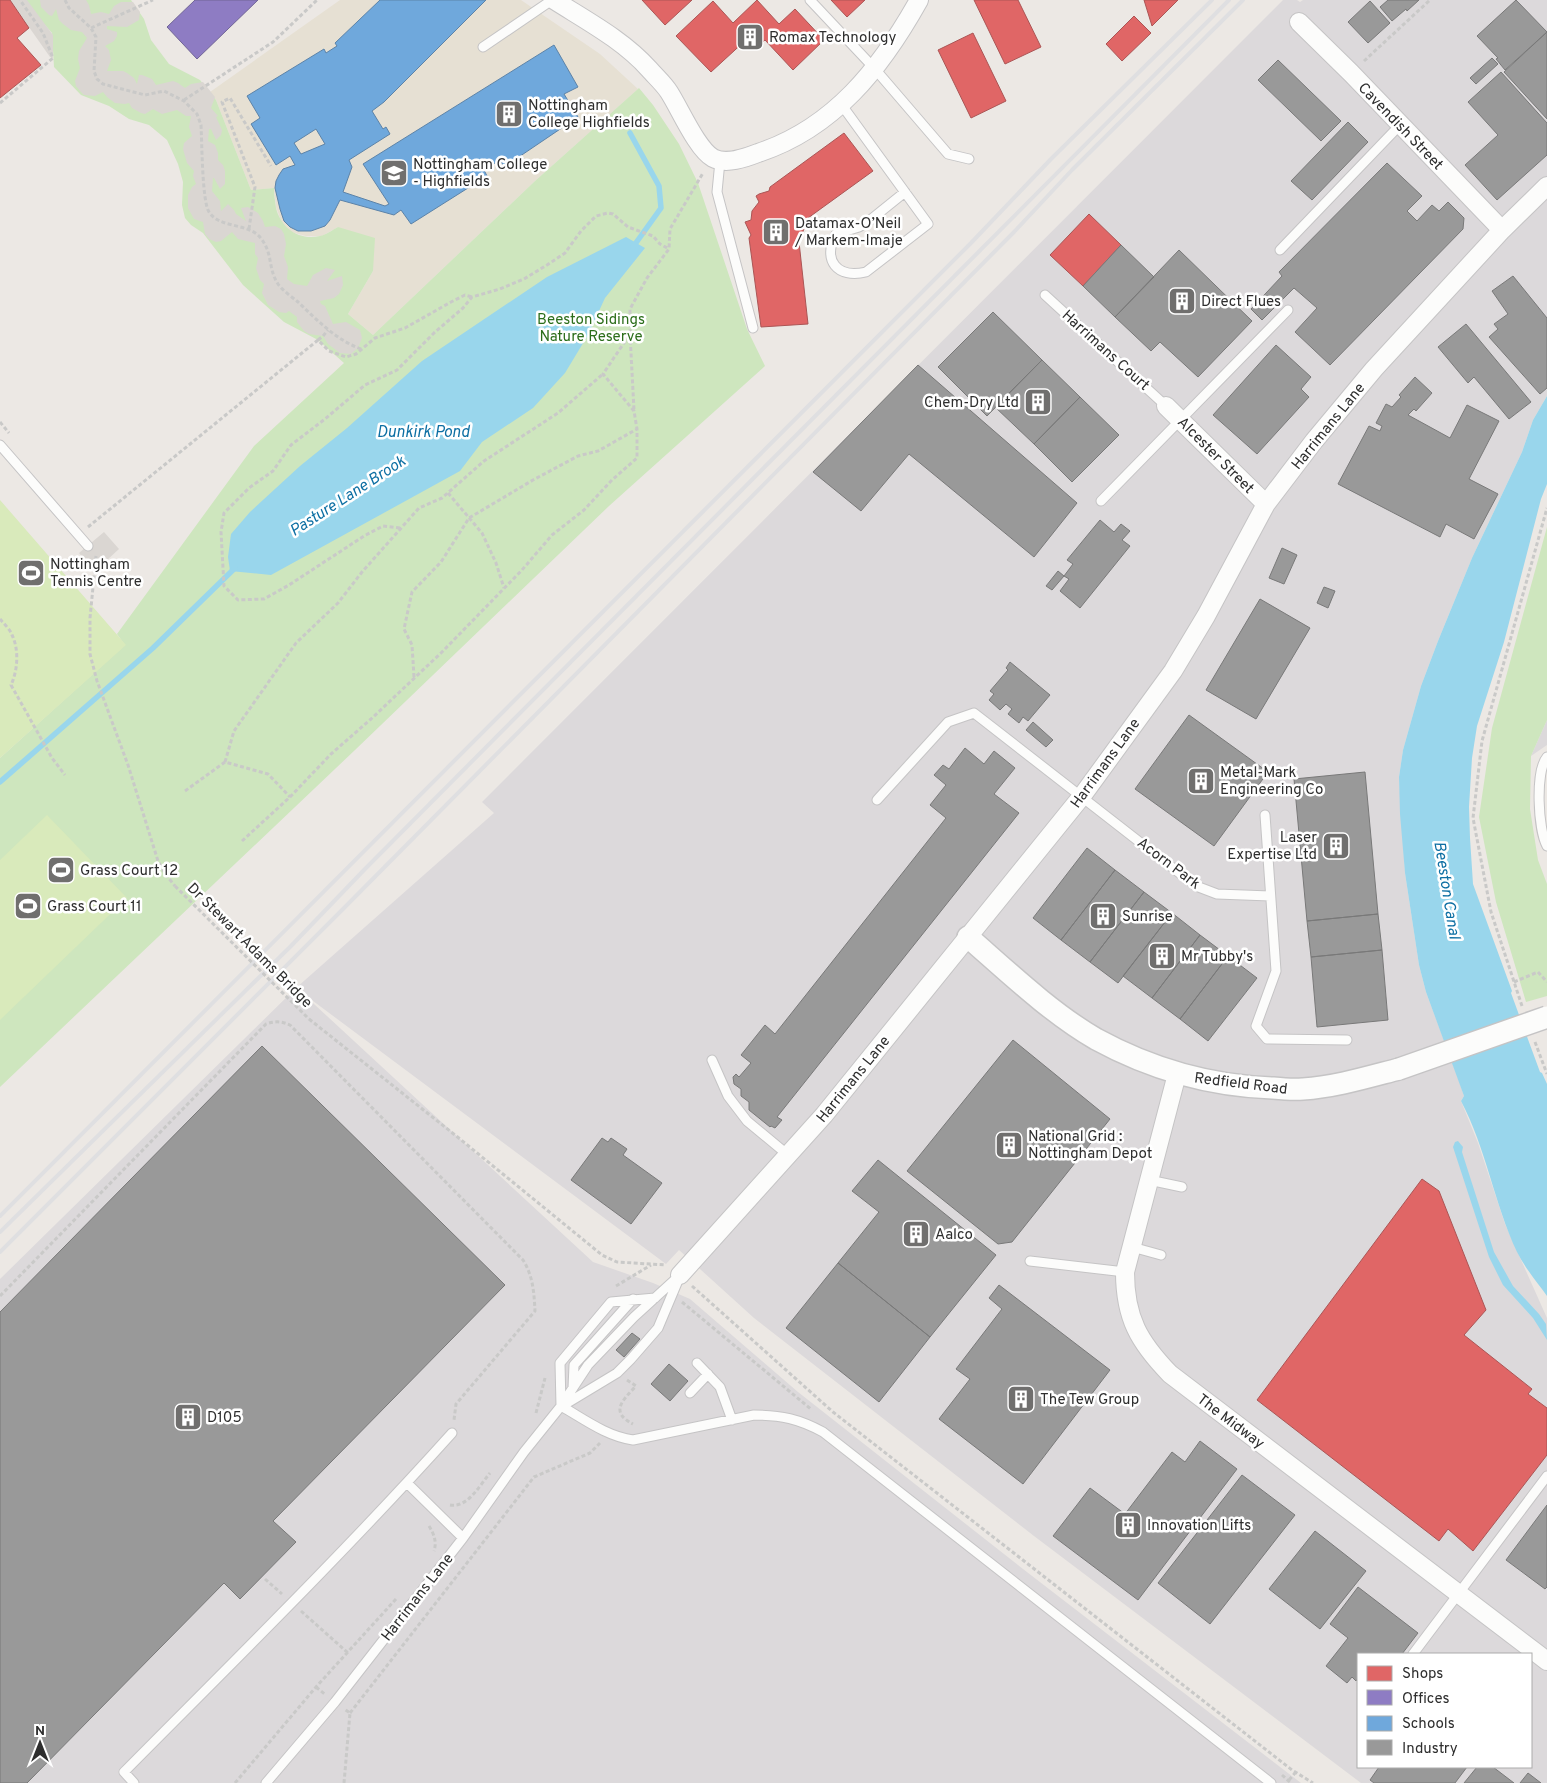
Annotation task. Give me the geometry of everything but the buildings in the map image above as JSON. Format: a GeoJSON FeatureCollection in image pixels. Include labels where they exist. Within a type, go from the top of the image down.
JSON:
{"type":"FeatureCollection","features":[{"type":"Feature","properties":{"kind":"street"},"geometry":{"type":"LineString","coordinates":[[553,0],[616,40],[647,67],[668,91],[700,144],[716,159],[742,159],[770,149],[818,124],[841,104],[875,69],[899,35],[918,0]]}},
{"type":"Feature","properties":{"kind":"street","name":"Cavendish Street"},"geometry":{"type":"LineString","coordinates":[[1299,22],[1351,73],[1502,230]]}},
{"type":"Feature","properties":{"kind":"street","name":"Harrimans Lane"},"geometry":{"type":"LineString","coordinates":[[679,1275],[824,1115],[1082,796],[1173,671],[1206,616],[1266,504],[1314,441],[1368,376],[1502,230],[1547,186]]}},
{"type":"Feature","properties":{"kind":"street","name":"Alcester Street"},"geometry":{"type":"LineString","coordinates":[[1166,406],[1266,504]]}},
{"type":"Feature","properties":{"kind":"street","name":"Redfield Road"},"geometry":{"type":"LineString","coordinates":[[968,938],[1064,1018],[1095,1038],[1135,1058],[1178,1074],[1212,1082],[1256,1087],[1303,1089],[1349,1082],[1399,1069],[1547,1017]]}},
{"type":"Feature","properties":{"kind":"street","name":"The Midway"},"geometry":{"type":"LineString","coordinates":[[1178,1074],[1125,1272],[1125,1293],[1130,1314],[1149,1351],[1170,1374],[1547,1662]]}},
{"type":"Feature","properties":{"kind":"lane"},"geometry":{"type":"LineString","coordinates":[[483,47],[553,0]]}},
{"type":"Feature","properties":{"kind":"lane"},"geometry":{"type":"LineString","coordinates":[[810,0],[875,69],[948,154],[968,159]]}},
{"type":"Feature","properties":{"kind":"lane"},"geometry":{"type":"LineString","coordinates":[[841,104],[928,224],[866,272],[858,274],[841,271],[834,265],[829,254],[831,243],[836,234],[869,221],[904,192]]}},
{"type":"Feature","properties":{"kind":"lane"},"geometry":{"type":"LineString","coordinates":[[1280,250],[1400,125]]}},
{"type":"Feature","properties":{"kind":"lane"},"geometry":{"type":"LineString","coordinates":[[716,159],[717,192],[753,328]]}},
{"type":"Feature","properties":{"kind":"lane","name":"Harrimans Court"},"geometry":{"type":"LineString","coordinates":[[1045,295],[1166,406]]}},
{"type":"Feature","properties":{"kind":"lane"},"geometry":{"type":"LineString","coordinates":[[1100,501],[1288,310]]}},
{"type":"Feature","properties":{"kind":"lane"},"geometry":{"type":"LineString","coordinates":[[0,445],[88,546]]}},
{"type":"Feature","properties":{"kind":"lane","name":"Acorn Park"},"geometry":{"type":"LineString","coordinates":[[877,800],[948,722],[974,713],[1196,886],[1217,894],[1270,896]]}},
{"type":"Feature","properties":{"kind":"lane"},"geometry":{"type":"LineString","coordinates":[[1547,756],[1543,761],[1539,776],[1543,839],[1547,846]]}},
{"type":"Feature","properties":{"kind":"lane"},"geometry":{"type":"LineString","coordinates":[[1265,815],[1276,971],[1256,1026],[1268,1039],[1347,1040]]}},
{"type":"Feature","properties":{"kind":"lane"},"geometry":{"type":"LineString","coordinates":[[712,1060],[728,1096],[746,1121],[788,1155]]}},
{"type":"Feature","properties":{"kind":"lane"},"geometry":{"type":"LineString","coordinates":[[1149,1180],[1182,1187]]}},
{"type":"Feature","properties":{"kind":"lane"},"geometry":{"type":"LineString","coordinates":[[1132,1247],[1161,1255]]}},
{"type":"Feature","properties":{"kind":"lane"},"geometry":{"type":"LineString","coordinates":[[1030,1261],[1125,1272]]}},
{"type":"Feature","properties":{"kind":"lane","name":"Harrimans Lane"},"geometry":{"type":"LineString","coordinates":[[266,1783],[335,1702],[463,1538],[524,1452],[561,1406],[588,1365],[634,1317],[679,1275]]}},
{"type":"Feature","properties":{"kind":"lane","name":"Harrimans Lane"},"geometry":{"type":"LineString","coordinates":[[561,1406],[617,1373],[631,1359],[658,1328],[679,1275]]}},
{"type":"Feature","properties":{"kind":"lane"},"geometry":{"type":"LineString","coordinates":[[655,1298],[612,1302],[560,1363],[561,1406],[610,1434],[626,1439],[644,1438],[754,1415],[771,1415],[797,1419],[823,1432],[1271,1783]]}},
{"type":"Feature","properties":{"kind":"lane"},"geometry":{"type":"LineString","coordinates":[[573,1389],[574,1365],[633,1299]]}},
{"type":"Feature","properties":{"kind":"lane"},"geometry":{"type":"LineString","coordinates":[[697,1363],[720,1387],[732,1420]]}},
{"type":"Feature","properties":{"kind":"lane"},"geometry":{"type":"LineString","coordinates":[[690,1393],[708,1374]]}},
{"type":"Feature","properties":{"kind":"lane"},"geometry":{"type":"LineString","coordinates":[[134,1783],[124,1772],[407,1483],[452,1432]]}},
{"type":"Feature","properties":{"kind":"lane"},"geometry":{"type":"LineString","coordinates":[[1414,1653],[1457,1593],[1547,1476]]}},
{"type":"Feature","properties":{"kind":"lane"},"geometry":{"type":"LineString","coordinates":[[407,1483],[463,1538]]}},
{"type":"Feature","properties":{"kind":"path"},"geometry":{"type":"LineString","coordinates":[[0,103],[53,58],[43,33],[20,0]]}},
{"type":"Feature","properties":{"kind":"path"},"geometry":{"type":"LineString","coordinates":[[65,0],[69,8],[91,28],[96,36],[94,72],[103,84],[145,95],[164,91],[184,100],[197,114],[201,125],[204,198],[209,212],[218,220],[249,229],[256,234],[266,244],[270,254],[271,268],[279,285],[328,330],[361,349]]}},
{"type":"Feature","properties":{"kind":"path"},"geometry":{"type":"LineString","coordinates":[[91,28],[152,0]]}},
{"type":"Feature","properties":{"kind":"path"},"geometry":{"type":"LineString","coordinates":[[184,100],[273,42],[317,0]]}},
{"type":"Feature","properties":{"kind":"path"},"geometry":{"type":"LineString","coordinates":[[1351,73],[1430,0]]}},
{"type":"Feature","properties":{"kind":"path"},"geometry":{"type":"LineString","coordinates":[[249,229],[254,187],[222,102],[230,98],[271,166]]}},
{"type":"Feature","properties":{"kind":"path"},"geometry":{"type":"LineString","coordinates":[[242,840],[290,797],[331,754],[442,652],[522,570],[552,535],[584,510],[612,480],[637,458],[630,309],[647,278],[669,249],[670,229],[716,159]]}},
{"type":"Feature","properties":{"kind":"path"},"geometry":{"type":"LineString","coordinates":[[318,340],[329,351],[346,357],[356,354],[375,338],[406,328],[465,295],[472,297],[500,289],[524,279],[565,253],[581,231],[596,216],[608,213],[613,214],[628,226],[653,236],[660,244],[669,249]]}},
{"type":"Feature","properties":{"kind":"path"},"geometry":{"type":"LineString","coordinates":[[400,528],[383,526],[364,536],[290,585],[264,598],[238,600],[224,586],[221,532],[224,513],[249,488],[273,471],[291,445],[325,420],[365,385],[397,370],[434,333],[463,308],[472,297]]}},
{"type":"Feature","properties":{"kind":"path"},"geometry":{"type":"LineString","coordinates":[[87,528],[324,336],[328,330]]}},
{"type":"Feature","properties":{"kind":"path"},"geometry":{"type":"LineString","coordinates":[[185,791],[225,762],[234,731],[296,643],[338,603],[362,572],[418,508],[442,498],[484,461],[558,413],[603,374],[630,334]]}},
{"type":"Feature","properties":{"kind":"path"},"geometry":{"type":"LineString","coordinates":[[603,374],[634,411]]}},
{"type":"Feature","properties":{"kind":"path"},"geometry":{"type":"LineString","coordinates":[[414,678],[412,645],[404,628],[412,592],[441,562],[469,518],[532,480],[578,456],[598,451],[637,428]]}},
{"type":"Feature","properties":{"kind":"path"},"geometry":{"type":"LineString","coordinates":[[448,493],[482,533],[496,563],[504,588]]}},
{"type":"Feature","properties":{"kind":"path"},"geometry":{"type":"LineString","coordinates":[[1522,1007],[1491,912],[1473,818],[1482,741],[1547,508]]}},
{"type":"Feature","properties":{"kind":"path","name":"Dr Stewart Adams Bridge"},"geometry":{"type":"LineString","coordinates":[[96,556],[90,618],[90,654],[97,681],[128,765],[158,861],[166,876],[309,1019],[602,1255],[618,1262],[651,1264],[679,1275]]}},
{"type":"Feature","properties":{"kind":"path"},"geometry":{"type":"LineString","coordinates":[[0,619],[12,634],[16,663],[16,676],[12,685],[52,758],[65,775]]}},
{"type":"Feature","properties":{"kind":"path"},"geometry":{"type":"LineString","coordinates":[[225,762],[268,774],[290,797]]}},
{"type":"Feature","properties":{"kind":"path"},"geometry":{"type":"LineString","coordinates":[[1514,982],[1538,972],[1547,982]]}},
{"type":"Feature","properties":{"kind":"path"},"geometry":{"type":"LineString","coordinates":[[0,1296],[266,1024],[274,1021],[282,1022],[290,1025],[303,1038],[523,1260],[529,1269],[535,1311],[456,1404],[452,1432]]}},
{"type":"Feature","properties":{"kind":"path"},"geometry":{"type":"LineString","coordinates":[[1534,1039],[1547,1074]]}},
{"type":"Feature","properties":{"kind":"path"},"geometry":{"type":"LineString","coordinates":[[613,1288],[651,1264]]}},
{"type":"Feature","properties":{"kind":"path"},"geometry":{"type":"LineString","coordinates":[[679,1275],[833,1412],[1296,1772],[1313,1783]]}},
{"type":"Feature","properties":{"kind":"path"},"geometry":{"type":"LineString","coordinates":[[681,1301],[802,1402],[794,1403]]}},
{"type":"Feature","properties":{"kind":"path"},"geometry":{"type":"LineString","coordinates":[[535,1418],[547,1373]]}},
{"type":"Feature","properties":{"kind":"path"},"geometry":{"type":"LineString","coordinates":[[624,1379],[636,1386],[621,1403],[621,1415],[625,1420],[640,1425]]}},
{"type":"Feature","properties":{"kind":"path"},"geometry":{"type":"LineString","coordinates":[[344,1783],[350,1713],[534,1478],[590,1453],[625,1420]]}},
{"type":"Feature","properties":{"kind":"path"},"geometry":{"type":"LineString","coordinates":[[431,1558],[435,1547],[434,1535],[429,1525],[446,1503],[452,1506],[460,1505],[467,1500],[492,1470]]}},
{"type":"Feature","properties":{"kind":"path"},"geometry":{"type":"LineString","coordinates":[[265,1579],[348,1653]]}},
{"type":"Feature","properties":{"kind":"path"},"geometry":{"type":"LineString","coordinates":[[236,1783],[316,1687],[399,1595]]}},
{"type":"Feature","properties":{"kind":"path"},"geometry":{"type":"LineString","coordinates":[[316,1687],[350,1713]]}},
{"type":"Feature","properties":{"kind":"path"},"geometry":{"type":"LineString","coordinates":[[1289,1780],[1296,1772]]}},
{"type":"Feature","properties":{"kind":"shaded area"},"geometry":{"type":"Polygon","coordinates":[[[10,0],[27,0],[53,35],[53,58],[50,57],[10,0]]]}},
{"type":"Feature","properties":{"kind":"shaded area"},"geometry":{"type":"Polygon","coordinates":[[[40,0],[86,0],[91,14],[101,12],[109,14],[114,6],[121,2],[133,2],[140,12],[139,20],[127,27],[107,26],[107,29],[117,32],[117,36],[114,41],[105,46],[109,50],[111,60],[107,71],[123,71],[134,78],[137,84],[139,75],[152,79],[156,85],[173,81],[185,88],[191,84],[203,82],[215,97],[211,108],[218,116],[216,117],[222,130],[221,135],[216,140],[211,129],[209,129],[208,141],[215,145],[218,160],[223,165],[225,171],[225,184],[220,189],[213,178],[212,191],[220,201],[221,211],[228,204],[236,214],[246,221],[241,208],[248,207],[258,213],[265,227],[275,226],[281,229],[286,244],[284,256],[288,267],[287,279],[294,284],[307,286],[313,275],[326,268],[335,270],[327,281],[342,276],[343,285],[339,294],[334,298],[320,301],[325,306],[333,324],[346,322],[360,330],[362,338],[358,348],[351,354],[340,353],[328,344],[323,336],[309,334],[304,331],[297,322],[297,317],[289,311],[286,313],[279,312],[268,305],[262,293],[264,284],[260,280],[256,268],[258,258],[255,254],[255,243],[238,239],[232,232],[221,241],[216,242],[209,239],[205,234],[203,222],[194,219],[188,208],[188,195],[196,184],[193,176],[194,171],[187,163],[183,149],[184,143],[192,136],[189,127],[191,116],[186,116],[177,110],[162,114],[153,109],[145,114],[132,108],[129,103],[115,103],[103,92],[95,96],[84,95],[76,86],[75,81],[80,68],[79,51],[87,38],[82,32],[71,30],[63,24],[59,20],[56,9],[52,16],[49,15],[41,7],[40,0]]]}},
{"type":"Feature","properties":{"kind":"shaded area","name":"Nottingham College - Highfields"},"geometry":{"type":"Polygon","coordinates":[[[340,0],[521,0],[600,54],[638,89],[535,181],[373,335],[348,314],[373,271],[338,227],[322,236],[306,236],[291,232],[281,221],[276,207],[274,188],[251,190],[216,100],[210,92],[340,0]]]}},
{"type":"Feature","properties":{"kind":"shaded area"},"geometry":{"type":"Polygon","coordinates":[[[1283,0],[1297,0],[1300,2],[1303,0],[1547,0],[1547,396],[1533,420],[1522,452],[1472,558],[1438,641],[1421,686],[1403,750],[1399,777],[1405,873],[1419,965],[1426,992],[1458,1078],[1464,1096],[1461,1101],[1478,1143],[1505,1224],[1547,1318],[1547,1783],[1361,1783],[1034,1536],[754,1318],[679,1250],[666,1264],[301,992],[593,1262],[653,1283],[690,1299],[798,1392],[1023,1569],[1301,1783],[0,1783],[0,1279],[296,988],[494,813],[482,802],[1283,0]]]}},
{"type":"Feature","properties":{"kind":"shaded area"},"geometry":{"type":"Polygon","coordinates":[[[104,532],[119,549],[94,572],[79,553],[104,532]]]}},
{"type":"Feature","properties":{"kind":"shaded area"},"geometry":{"type":"Polygon","coordinates":[[[1547,720],[1547,745],[1531,756],[1547,720]]]}},
{"type":"Feature","properties":{"kind":"green space","name":"Beeston Sidings Nature Reserve"},"geometry":{"type":"Polygon","coordinates":[[[23,0],[131,0],[144,19],[151,40],[169,64],[200,80],[216,100],[251,190],[274,188],[278,215],[287,227],[298,235],[305,237],[327,234],[338,227],[375,238],[373,271],[348,314],[373,335],[535,181],[639,88],[653,105],[679,144],[698,183],[747,329],[765,366],[609,506],[0,1087],[0,758],[125,645],[117,634],[254,446],[344,363],[318,340],[284,322],[243,285],[203,233],[191,225],[185,218],[182,205],[183,182],[178,164],[167,140],[149,125],[129,119],[109,106],[81,95],[54,67],[52,33],[23,0]]]}},
{"type":"Feature","properties":{"kind":"green space","name":"Nottingham Tennis Centre"},"geometry":{"type":"Polygon","coordinates":[[[0,500],[126,645],[0,758],[0,500]]]}},
{"type":"Feature","properties":{"kind":"green space"},"geometry":{"type":"Polygon","coordinates":[[[1547,527],[1547,720],[1531,756],[1530,809],[1538,860],[1547,884],[1547,996],[1526,1002],[1496,902],[1479,817],[1492,728],[1547,527]]]}},
{"type":"Feature","properties":{"kind":"green space"},"geometry":{"type":"Polygon","coordinates":[[[47,815],[127,898],[0,1020],[0,860],[47,815]]]}},
{"type":"Feature","properties":{"kind":"water","name":"Dunkirk Pond"},"geometry":{"type":"Polygon","coordinates":[[[626,237],[645,248],[605,298],[588,335],[565,373],[533,408],[482,442],[460,471],[271,575],[230,571],[228,557],[231,534],[250,512],[300,466],[347,428],[422,361],[547,277],[626,237]]]}},
{"type":"Feature","properties":{"kind":"water","name":"Beeston Canal"},"geometry":{"type":"Polygon","coordinates":[[[1547,396],[1547,484],[1541,499],[1504,642],[1477,726],[1472,758],[1469,807],[1473,884],[1540,1072],[1547,1084],[1547,1296],[1524,1264],[1509,1233],[1484,1157],[1461,1101],[1464,1096],[1426,992],[1419,965],[1405,873],[1399,777],[1403,750],[1421,686],[1438,641],[1472,558],[1522,452],[1533,420],[1547,396]]]}},
{"type":"Feature","properties":{"kind":"water"},"geometry":{"type":"Polygon","coordinates":[[[1458,1141],[1463,1147],[1462,1152],[1494,1252],[1513,1286],[1546,1324],[1547,1340],[1533,1318],[1503,1285],[1489,1257],[1453,1147],[1455,1142],[1458,1141]]]}},
{"type":"Feature","properties":{"kind":"waterway","name":"Pasture Lane Brook"},"geometry":{"type":"LineString","coordinates":[[630,133],[659,186],[661,208],[633,247]]}},
{"type":"Feature","properties":{"kind":"waterway","name":"Pasture Lane Brook"},"geometry":{"type":"LineString","coordinates":[[0,782],[153,648],[235,568]]}},
{"type":"Feature","properties":{"kind":"railway"},"geometry":{"type":"LineString","coordinates":[[0,1216],[971,243],[1051,159],[1212,0]]}},
{"type":"Feature","properties":{"kind":"railway"},"geometry":{"type":"LineString","coordinates":[[0,1232],[290,947],[365,869],[1229,0]]}},
{"type":"Feature","properties":{"kind":"railway"},"geometry":{"type":"LineString","coordinates":[[0,1252],[345,907],[1014,232],[1072,170],[1243,0]]}},
{"type":"Feature","properties":{"kind":"place","name":"Romax Technology"},"geometry":{"type":"Point","coordinates":[750,37]}},
{"type":"Feature","properties":{"kind":"place","name":"Nottingham College Highfields"},"geometry":{"type":"Point","coordinates":[509,114]}},
{"type":"Feature","properties":{"kind":"place","name":"Nottingham College - Highfields"},"geometry":{"type":"Point","coordinates":[394,173]}},
{"type":"Feature","properties":{"kind":"place","name":"Datamax-O’Neil / Markem-Imaje"},"geometry":{"type":"Point","coordinates":[776,232]}},
{"type":"Feature","properties":{"kind":"place","name":"Direct Flues"},"geometry":{"type":"Point","coordinates":[1182,301]}},
{"type":"Feature","properties":{"kind":"place","name":"Chem-Dry Ltd"},"geometry":{"type":"Point","coordinates":[1038,402]}},
{"type":"Feature","properties":{"kind":"place","name":"Nottingham Tennis Centre"},"geometry":{"type":"Point","coordinates":[31,573]}},
{"type":"Feature","properties":{"kind":"place","name":"Metal-Mark Engineering Co"},"geometry":{"type":"Point","coordinates":[1201,781]}},
{"type":"Feature","properties":{"kind":"place","name":"Laser Expertise Ltd"},"geometry":{"type":"Point","coordinates":[1336,846]}},
{"type":"Feature","properties":{"kind":"place","name":"Grass Court 12"},"geometry":{"type":"Point","coordinates":[61,870]}},
{"type":"Feature","properties":{"kind":"place","name":"Grass Court 11"},"geometry":{"type":"Point","coordinates":[28,906]}},
{"type":"Feature","properties":{"kind":"place","name":"Sunrise"},"geometry":{"type":"Point","coordinates":[1103,916]}},
{"type":"Feature","properties":{"kind":"place","name":"Mr Tubby's"},"geometry":{"type":"Point","coordinates":[1162,956]}},
{"type":"Feature","properties":{"kind":"place","name":"National Grid : Nottingham Depot"},"geometry":{"type":"Point","coordinates":[1009,1145]}},
{"type":"Feature","properties":{"kind":"place","name":"Aalco"},"geometry":{"type":"Point","coordinates":[916,1234]}},
{"type":"Feature","properties":{"kind":"place","name":"The Tew Group"},"geometry":{"type":"Point","coordinates":[1021,1399]}},
{"type":"Feature","properties":{"kind":"place","name":"D105"},"geometry":{"type":"Point","coordinates":[188,1417]}},
{"type":"Feature","properties":{"kind":"place","name":"Innovation Lifts"},"geometry":{"type":"Point","coordinates":[1128,1525]}}]}
